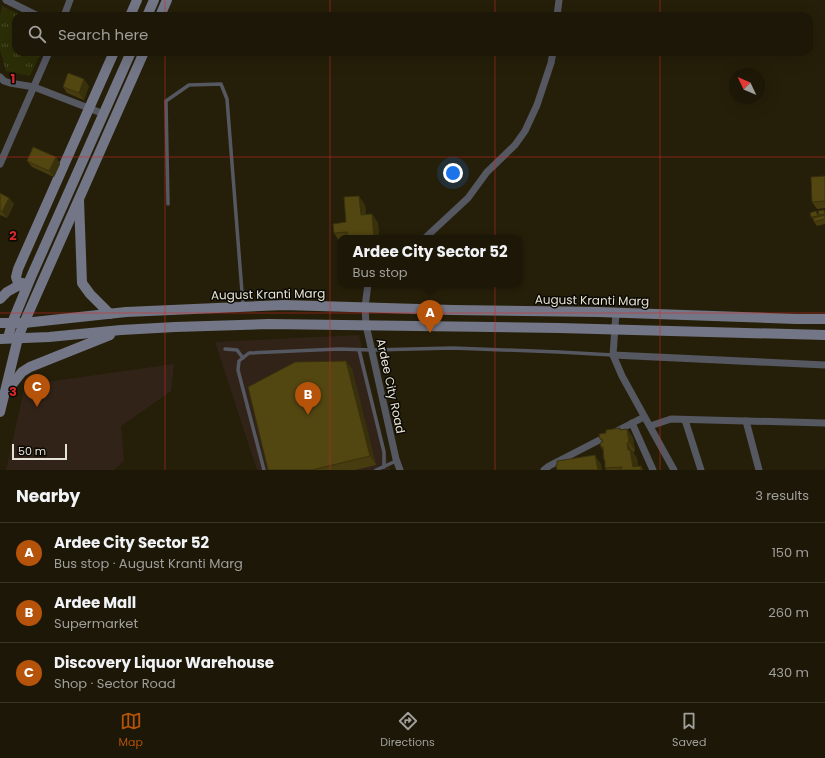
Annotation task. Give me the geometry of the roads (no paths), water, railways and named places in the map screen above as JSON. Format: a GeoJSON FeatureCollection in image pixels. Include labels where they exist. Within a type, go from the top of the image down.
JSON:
{"type":"FeatureCollection","features":[{"type":"Feature","properties":{"kind":"main road"},"geometry":{"type":"LineString","coordinates":[[132,12],[137,0]]}},
{"type":"Feature","properties":{"kind":"main road"},"geometry":{"type":"LineString","coordinates":[[149,12],[154,0]]}},
{"type":"Feature","properties":{"kind":"main road"},"geometry":{"type":"LineString","coordinates":[[162,12],[167,0]]}},
{"type":"Feature","properties":{"kind":"main road"},"geometry":{"type":"LineString","coordinates":[[19,286],[16,277],[18,269],[112,56]]}},
{"type":"Feature","properties":{"kind":"main road"},"geometry":{"type":"LineString","coordinates":[[0,412],[3,400],[9,338],[12,323],[129,56]]}},
{"type":"Feature","properties":{"kind":"main road"},"geometry":{"type":"LineString","coordinates":[[9,338],[24,323],[142,56]]}},
{"type":"Feature","properties":{"kind":"main road"},"geometry":{"type":"LineString","coordinates":[[79,196],[82,283],[90,294],[110,314]]}},
{"type":"Feature","properties":{"kind":"main road"},"geometry":{"type":"LineString","coordinates":[[2,294],[19,286],[31,277]]}},
{"type":"Feature","properties":{"kind":"main road","name":"August Kranti Marg"},"geometry":{"type":"LineString","coordinates":[[0,323],[24,323],[110,314],[284,305],[825,319]]}},
{"type":"Feature","properties":{"kind":"main road"},"geometry":{"type":"LineString","coordinates":[[9,338],[49,337],[121,330],[175,327],[268,324],[825,335]]}},
{"type":"Feature","properties":{"kind":"main road"},"geometry":{"type":"LineString","coordinates":[[3,400],[9,388],[22,372],[30,367],[121,330]]}},
{"type":"Feature","properties":{"kind":"street"},"geometry":{"type":"LineString","coordinates":[[6,0],[30,12]]}},
{"type":"Feature","properties":{"kind":"street"},"geometry":{"type":"LineString","coordinates":[[66,12],[70,0]]}},
{"type":"Feature","properties":{"kind":"street"},"geometry":{"type":"LineString","coordinates":[[558,12],[559,0]]}},
{"type":"Feature","properties":{"kind":"street"},"geometry":{"type":"LineString","coordinates":[[0,164],[47,56]]}},
{"type":"Feature","properties":{"kind":"street"},"geometry":{"type":"LineString","coordinates":[[428,235],[468,198],[487,172],[515,145],[525,131],[537,105],[552,56]]}},
{"type":"Feature","properties":{"kind":"street"},"geometry":{"type":"LineString","coordinates":[[0,77],[4,81],[34,87],[104,114]]}},
{"type":"Feature","properties":{"kind":"street","name":"Ardee City Road"},"geometry":{"type":"LineString","coordinates":[[368,287],[365,307],[366,325],[396,461],[400,470]]}},
{"type":"Feature","properties":{"kind":"street"},"geometry":{"type":"LineString","coordinates":[[616,313],[613,355],[622,376],[674,470]]}},
{"type":"Feature","properties":{"kind":"street"},"geometry":{"type":"LineString","coordinates":[[613,355],[825,365]]}},
{"type":"Feature","properties":{"kind":"street"},"geometry":{"type":"LineString","coordinates":[[544,470],[644,416]]}},
{"type":"Feature","properties":{"kind":"street"},"geometry":{"type":"LineString","coordinates":[[650,426],[671,420],[825,423]]}},
{"type":"Feature","properties":{"kind":"street"},"geometry":{"type":"LineString","coordinates":[[685,420],[701,470]]}},
{"type":"Feature","properties":{"kind":"street"},"geometry":{"type":"LineString","coordinates":[[746,421],[759,470]]}},
{"type":"Feature","properties":{"kind":"street"},"geometry":{"type":"LineString","coordinates":[[632,423],[653,470]]}},
{"type":"Feature","properties":{"kind":"lane"},"geometry":{"type":"LineString","coordinates":[[168,204],[166,101],[189,85],[221,84],[227,99],[243,307]]}},
{"type":"Feature","properties":{"kind":"lane"},"geometry":{"type":"LineString","coordinates":[[264,470],[238,370],[240,361],[249,353],[453,348],[613,355]]}},
{"type":"Feature","properties":{"kind":"lane"},"geometry":{"type":"LineString","coordinates":[[225,349],[236,350],[243,358]]}},
{"type":"Feature","properties":{"kind":"lane"},"geometry":{"type":"LineString","coordinates":[[359,350],[384,452],[384,467]]}},
{"type":"Feature","properties":{"kind":"lane"},"geometry":{"type":"LineString","coordinates":[[376,470],[396,461]]}},
{"type":"Feature","properties":{"kind":"place","name":"Ardee City Sector 52"},"geometry":{"type":"Point","coordinates":[430,333]}},
{"type":"Feature","properties":{"kind":"place","name":"Discovery Liquor Warehouse"},"geometry":{"type":"Point","coordinates":[37,407]}},
{"type":"Feature","properties":{"kind":"place","name":"Ardee Mall"},"geometry":{"type":"Point","coordinates":[308,415]}}]}
